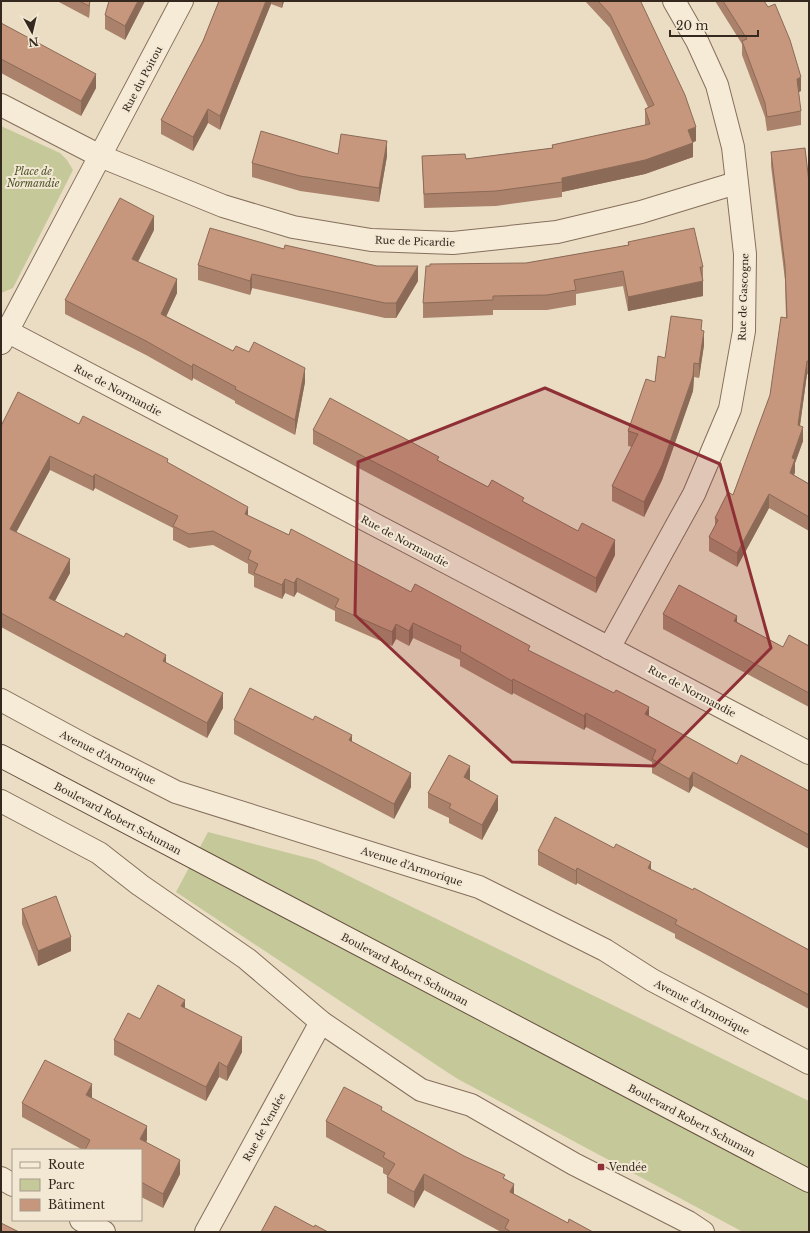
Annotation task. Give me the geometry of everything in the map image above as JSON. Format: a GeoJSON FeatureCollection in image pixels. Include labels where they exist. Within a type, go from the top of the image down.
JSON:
{"type":"FeatureCollection","features":[{"type":"Feature","properties":{"kind":"street","name":"Rue du Poitou"},"geometry":{"type":"LineString","coordinates":[[100,156],[182,1]]}},
{"type":"Feature","properties":{"kind":"street","name":"Rue de Gascogne"},"geometry":{"type":"LineString","coordinates":[[609,648],[694,494],[730,409],[744,331],[745,254],[733,147],[717,85],[697,41],[674,1]]}},
{"type":"Feature","properties":{"kind":"street"},"geometry":{"type":"LineString","coordinates":[[1,105],[100,156],[3,334]]}},
{"type":"Feature","properties":{"kind":"street","name":"Rue de Picardie"},"geometry":{"type":"LineString","coordinates":[[100,156],[224,206],[293,227],[372,240],[453,243],[557,232],[641,212],[736,183]]}},
{"type":"Feature","properties":{"kind":"street","name":"Rue de Normandie"},"geometry":{"type":"LineString","coordinates":[[3,334],[809,753]]}},
{"type":"Feature","properties":{"kind":"street","name":"Avenue d'Armorique"},"geometry":{"type":"LineString","coordinates":[[1,700],[176,792],[479,887],[605,950],[652,980],[809,1063]]}},
{"type":"Feature","properties":{"kind":"street","name":"Boulevard Robert Schuman"},"geometry":{"type":"LineString","coordinates":[[1,756],[809,1181]]}},
{"type":"Feature","properties":{"kind":"street"},"geometry":{"type":"LineString","coordinates":[[1,801],[99,853],[140,885],[247,959],[321,1022],[421,1090],[471,1105],[574,1164],[688,1222],[703,1232]]}},
{"type":"Feature","properties":{"kind":"street","name":"Rue de Vendée"},"geometry":{"type":"LineString","coordinates":[[206,1232],[321,1022]]}},
{"type":"Feature","properties":{"kind":"street"},"geometry":{"type":"LineString","coordinates":[[1,1178],[12,1184]]}},
{"type":"Feature","properties":{"kind":"street"},"geometry":{"type":"LineString","coordinates":[[83,1221],[104,1232]]}},
{"type":"Feature","properties":{"kind":"highlighted area"},"geometry":{"type":"Polygon","coordinates":[[[545,388],[720,464],[771,648],[654,766],[512,762],[355,615],[358,462],[545,388]]]}},
{"type":"Feature","properties":{"kind":"green space","name":"Place de Normandie"},"geometry":{"type":"Polygon","coordinates":[[[1,126],[60,153],[67,160],[73,170],[13,288],[1,293],[1,126]]]}},
{"type":"Feature","properties":{"kind":"green space"},"geometry":{"type":"Polygon","coordinates":[[[208,832],[316,860],[809,1101],[809,1232],[743,1232],[456,1078],[176,892],[208,832]]]}},
{"type":"Feature","properties":{"kind":"building"},"geometry":{"type":"Polygon","coordinates":[[[79,1],[90,1],[89,6],[79,1]]]}},
{"type":"Feature","properties":{"kind":"building"},"geometry":{"type":"Polygon","coordinates":[[[109,1],[138,1],[125,26],[105,15],[109,1]]]}},
{"type":"Feature","properties":{"kind":"building"},"geometry":{"type":"Polygon","coordinates":[[[219,1],[266,1],[220,116],[208,109],[193,137],[161,120],[203,41],[219,1]]]}},
{"type":"Feature","properties":{"kind":"building"},"geometry":{"type":"Polygon","coordinates":[[[598,1],[641,2],[685,95],[696,127],[688,130],[693,143],[645,160],[562,178],[562,182],[496,191],[424,194],[422,156],[465,154],[466,159],[553,148],[552,145],[650,124],[645,109],[654,105],[610,14],[598,1]]]}},
{"type":"Feature","properties":{"kind":"building"},"geometry":{"type":"Polygon","coordinates":[[[723,1],[764,1],[768,7],[775,4],[790,40],[801,77],[797,79],[801,111],[767,117],[765,103],[742,41],[747,39],[723,1]]]}},
{"type":"Feature","properties":{"kind":"building"},"geometry":{"type":"Polygon","coordinates":[[[1,23],[96,74],[81,101],[1,59],[1,23]]]}},
{"type":"Feature","properties":{"kind":"building"},"geometry":{"type":"Polygon","coordinates":[[[261,131],[338,154],[341,134],[387,141],[379,188],[300,176],[252,163],[261,131]]]}},
{"type":"Feature","properties":{"kind":"building"},"geometry":{"type":"Polygon","coordinates":[[[805,148],[809,182],[809,361],[807,361],[798,425],[803,427],[792,458],[795,459],[790,473],[809,484],[809,517],[769,494],[737,553],[709,537],[718,520],[715,518],[728,492],[733,495],[770,395],[781,317],[787,318],[785,266],[771,152],[805,148]]]}},
{"type":"Feature","properties":{"kind":"building"},"geometry":{"type":"Polygon","coordinates":[[[120,198],[154,216],[132,259],[177,279],[161,314],[233,351],[236,346],[249,352],[254,342],[305,368],[295,420],[235,389],[236,387],[193,364],[192,367],[146,341],[65,300],[120,198]]]}},
{"type":"Feature","properties":{"kind":"building"},"geometry":{"type":"Polygon","coordinates":[[[210,228],[284,249],[285,245],[377,266],[418,266],[396,303],[385,303],[252,274],[250,281],[198,265],[210,228]]]}},
{"type":"Feature","properties":{"kind":"building"},"geometry":{"type":"Polygon","coordinates":[[[694,228],[703,267],[700,267],[703,281],[628,297],[623,271],[574,280],[576,290],[547,295],[493,296],[493,300],[423,303],[426,266],[430,266],[430,264],[526,263],[629,245],[628,242],[694,228]]]}},
{"type":"Feature","properties":{"kind":"building"},"geometry":{"type":"Polygon","coordinates":[[[671,316],[702,320],[701,330],[704,331],[699,364],[694,363],[693,376],[662,465],[644,502],[612,486],[638,434],[628,431],[646,379],[655,382],[658,356],[665,358],[671,316]]]}},
{"type":"Feature","properties":{"kind":"building"},"geometry":{"type":"Polygon","coordinates":[[[18,392],[79,424],[83,416],[168,459],[167,462],[248,507],[245,514],[289,535],[291,529],[411,592],[415,584],[530,646],[528,650],[614,693],[616,690],[649,707],[645,714],[737,764],[741,755],[809,791],[809,835],[693,772],[689,779],[652,759],[656,750],[586,713],[584,716],[513,679],[512,681],[460,651],[461,646],[413,623],[409,631],[396,624],[392,632],[335,607],[339,599],[297,578],[294,583],[285,579],[282,585],[254,573],[258,564],[248,559],[251,551],[213,531],[189,534],[173,526],[178,516],[95,474],[93,477],[50,456],[10,529],[70,559],[49,598],[124,637],[126,633],[166,655],[163,661],[223,693],[207,723],[1,613],[1,426],[18,392]]]}},
{"type":"Feature","properties":{"kind":"building"},"geometry":{"type":"Polygon","coordinates":[[[330,398],[439,457],[437,460],[488,487],[492,480],[524,498],[522,501],[578,531],[582,523],[615,540],[596,578],[313,430],[330,398]]]}},
{"type":"Feature","properties":{"kind":"building"},"geometry":{"type":"Polygon","coordinates":[[[679,585],[737,616],[734,621],[783,647],[789,635],[809,646],[809,693],[663,614],[679,585]]]}},
{"type":"Feature","properties":{"kind":"building"},"geometry":{"type":"Polygon","coordinates":[[[250,688],[313,720],[315,716],[352,735],[349,740],[411,773],[394,804],[234,720],[250,688]]]}},
{"type":"Feature","properties":{"kind":"building"},"geometry":{"type":"Polygon","coordinates":[[[449,755],[470,766],[464,777],[498,796],[482,825],[449,808],[451,804],[428,793],[449,755]]]}},
{"type":"Feature","properties":{"kind":"building"},"geometry":{"type":"Polygon","coordinates":[[[555,817],[614,848],[616,844],[651,862],[648,868],[693,890],[694,888],[809,950],[809,995],[675,924],[677,920],[577,868],[576,871],[538,851],[555,817]]]}},
{"type":"Feature","properties":{"kind":"building"},"geometry":{"type":"Polygon","coordinates":[[[56,896],[71,937],[38,951],[22,909],[56,896]]]}},
{"type":"Feature","properties":{"kind":"building"},"geometry":{"type":"Polygon","coordinates":[[[158,985],[185,1000],[181,1006],[242,1037],[227,1067],[219,1062],[206,1087],[114,1040],[128,1013],[140,1019],[158,985]]]}},
{"type":"Feature","properties":{"kind":"building"},"geometry":{"type":"Polygon","coordinates":[[[45,1060],[92,1084],[86,1095],[147,1126],[140,1139],[180,1160],[163,1194],[142,1183],[142,1149],[86,1149],[90,1140],[22,1103],[45,1060]]]}},
{"type":"Feature","properties":{"kind":"building"},"geometry":{"type":"Polygon","coordinates":[[[344,1087],[382,1107],[381,1110],[464,1156],[505,1175],[503,1178],[514,1184],[510,1192],[568,1223],[569,1219],[593,1232],[511,1232],[505,1228],[509,1220],[424,1174],[414,1192],[387,1177],[395,1164],[383,1157],[385,1153],[326,1121],[344,1087]]]}},
{"type":"Feature","properties":{"kind":"building"},"geometry":{"type":"Polygon","coordinates":[[[275,1206],[314,1227],[315,1225],[328,1232],[261,1232],[275,1206]]]}},
{"type":"Feature","properties":{"kind":"building"},"geometry":{"type":"Polygon","coordinates":[[[1,1223],[19,1232],[1,1232],[1,1223]]]}},
{"type":"Feature","properties":{"kind":"place","name":"Vendée"},"geometry":{"type":"Point","coordinates":[601,1167]}}]}
